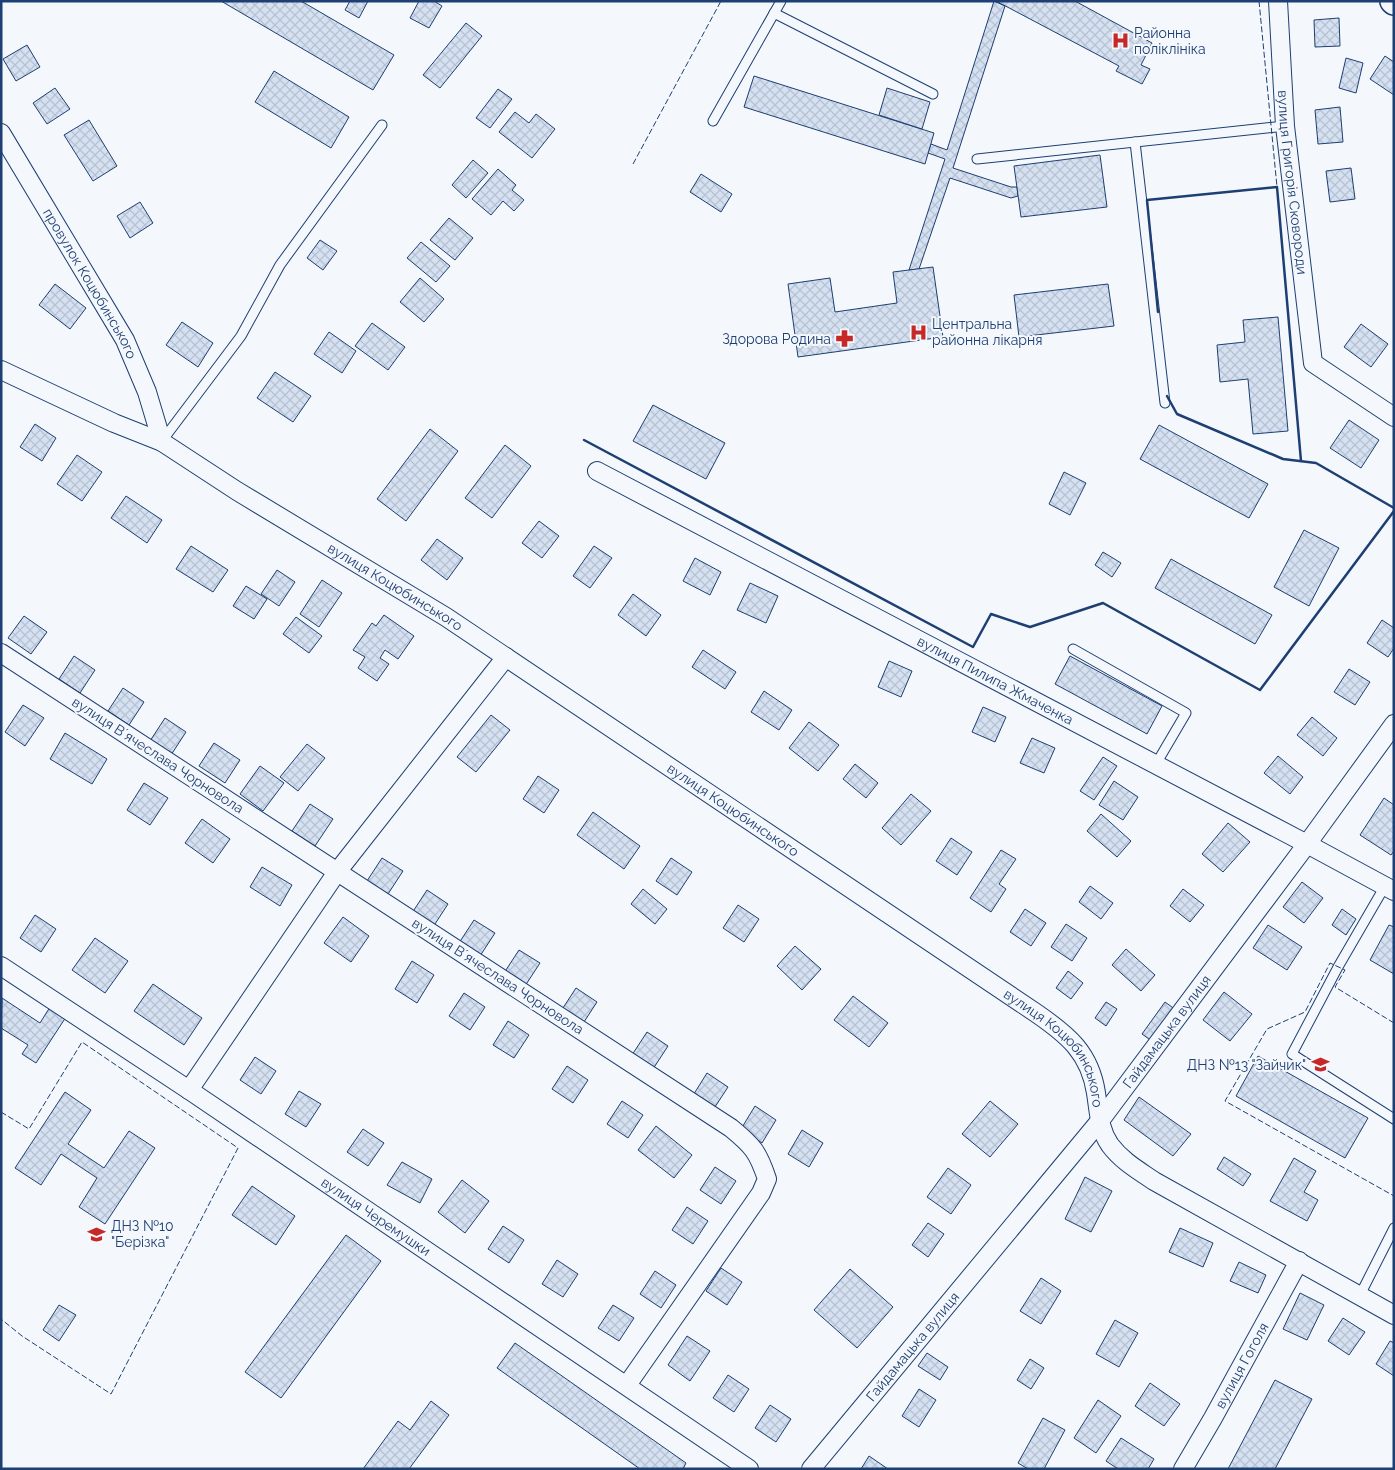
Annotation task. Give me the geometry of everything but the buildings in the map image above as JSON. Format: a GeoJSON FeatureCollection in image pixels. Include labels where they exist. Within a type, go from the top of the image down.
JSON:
{"type":"FeatureCollection","features":[{"type":"Feature","properties":{"kind":"street","name":"вулиця Григорія Сковороди"},"geometry":{"type":"LineString","coordinates":[[1278,1],[1286,126],[1313,363],[1394,417]]}},
{"type":"Feature","properties":{"kind":"street","name":"провулок Коцюбинського"},"geometry":{"type":"LineString","coordinates":[[1,132],[125,340],[147,392],[162,442]]}},
{"type":"Feature","properties":{"kind":"street","name":"вулиця Коцюбинського"},"geometry":{"type":"LineString","coordinates":[[1,370],[162,442],[237,491],[446,617],[1054,1025],[1080,1051],[1088,1064],[1093,1076],[1099,1122],[1109,1143],[1121,1158],[1154,1182],[1394,1315]]}},
{"type":"Feature","properties":{"kind":"street","name":"вулиця Пилипа Жмаченка"},"geometry":{"type":"LineString","coordinates":[[597,471],[1156,764],[1389,889]]}},
{"type":"Feature","properties":{"kind":"street","name":"вулиця Вʼячеслава Чорновола"},"geometry":{"type":"LineString","coordinates":[[1,653],[731,1128],[748,1142],[760,1158],[767,1180],[761,1193],[627,1385]]}},
{"type":"Feature","properties":{"kind":"street"},"geometry":{"type":"LineString","coordinates":[[189,1090],[337,872],[506,657]]}},
{"type":"Feature","properties":{"kind":"street","name":"Гайдамацька вулиця"},"geometry":{"type":"LineString","coordinates":[[811,1469],[1099,1122],[1307,844],[1394,724]]}},
{"type":"Feature","properties":{"kind":"street","name":"вулиця Черемушки"},"geometry":{"type":"LineString","coordinates":[[1,966],[189,1090],[749,1469]]}},
{"type":"Feature","properties":{"kind":"street","name":"вулиця Гоголя"},"geometry":{"type":"LineString","coordinates":[[1183,1469],[1213,1418],[1298,1261]]}},
{"type":"Feature","properties":{"kind":"lane"},"geometry":{"type":"LineString","coordinates":[[713,121],[781,1]]}},
{"type":"Feature","properties":{"kind":"lane"},"geometry":{"type":"LineString","coordinates":[[774,13],[933,94]]}},
{"type":"Feature","properties":{"kind":"lane"},"geometry":{"type":"LineString","coordinates":[[162,442],[241,336],[280,265],[382,126]]}},
{"type":"Feature","properties":{"kind":"lane"},"geometry":{"type":"LineString","coordinates":[[977,159],[1286,126]]}},
{"type":"Feature","properties":{"kind":"lane"},"geometry":{"type":"LineString","coordinates":[[1134,142],[1165,403]]}},
{"type":"Feature","properties":{"kind":"lane"},"geometry":{"type":"LineString","coordinates":[[1073,649],[1186,714],[1156,764]]}},
{"type":"Feature","properties":{"kind":"lane"},"geometry":{"type":"LineString","coordinates":[[1389,889],[1338,967],[1292,1054],[1394,1118]]}},
{"type":"Feature","properties":{"kind":"lane"},"geometry":{"type":"LineString","coordinates":[[1359,1297],[1394,1228]]}},
{"type":"Feature","properties":{"kind":"fence"},"geometry":{"type":"LineString","coordinates":[[633,164],[721,1]]}},
{"type":"Feature","properties":{"kind":"fence"},"geometry":{"type":"LineString","coordinates":[[1259,1],[1277,187]]}},
{"type":"Feature","properties":{"kind":"fence"},"geometry":{"type":"LineString","coordinates":[[1394,1023],[1335,987],[1345,970],[1330,963],[1305,1012],[1267,1029],[1225,1101],[1394,1196]]}},
{"type":"Feature","properties":{"kind":"fence"},"geometry":{"type":"LineString","coordinates":[[1,1112],[29,1129],[82,1042],[238,1148],[111,1394],[22,1336],[1,1319]]}},
{"type":"Feature","properties":{"kind":"wall"},"geometry":{"type":"LineString","coordinates":[[1158,312],[1147,200],[1277,187],[1301,461]]}},
{"type":"Feature","properties":{"kind":"wall"},"geometry":{"type":"LineString","coordinates":[[1167,396],[1177,414],[1283,459],[1316,463],[1394,508]]}},
{"type":"Feature","properties":{"kind":"wall"},"geometry":{"type":"LineString","coordinates":[[584,440],[973,647],[991,614],[1030,627],[1103,603],[1260,690],[1394,511]]}},
{"type":"Feature","properties":{"kind":"place","name":"Районна поліклініка"},"geometry":{"type":"Point","coordinates":[1120,41]}},
{"type":"Feature","properties":{"kind":"place","name":"Центральна районна лікарня"},"geometry":{"type":"Point","coordinates":[918,332]}},
{"type":"Feature","properties":{"kind":"place","name":"Здорова Родина"},"geometry":{"type":"Point","coordinates":[845,339]}},
{"type":"Feature","properties":{"kind":"place","name":"ДНЗ №13 \"Зайчик\""},"geometry":{"type":"Point","coordinates":[1320,1065]}},
{"type":"Feature","properties":{"kind":"place","name":"ДНЗ №10 \"Берізка\""},"geometry":{"type":"Point","coordinates":[97,1234]}}]}
